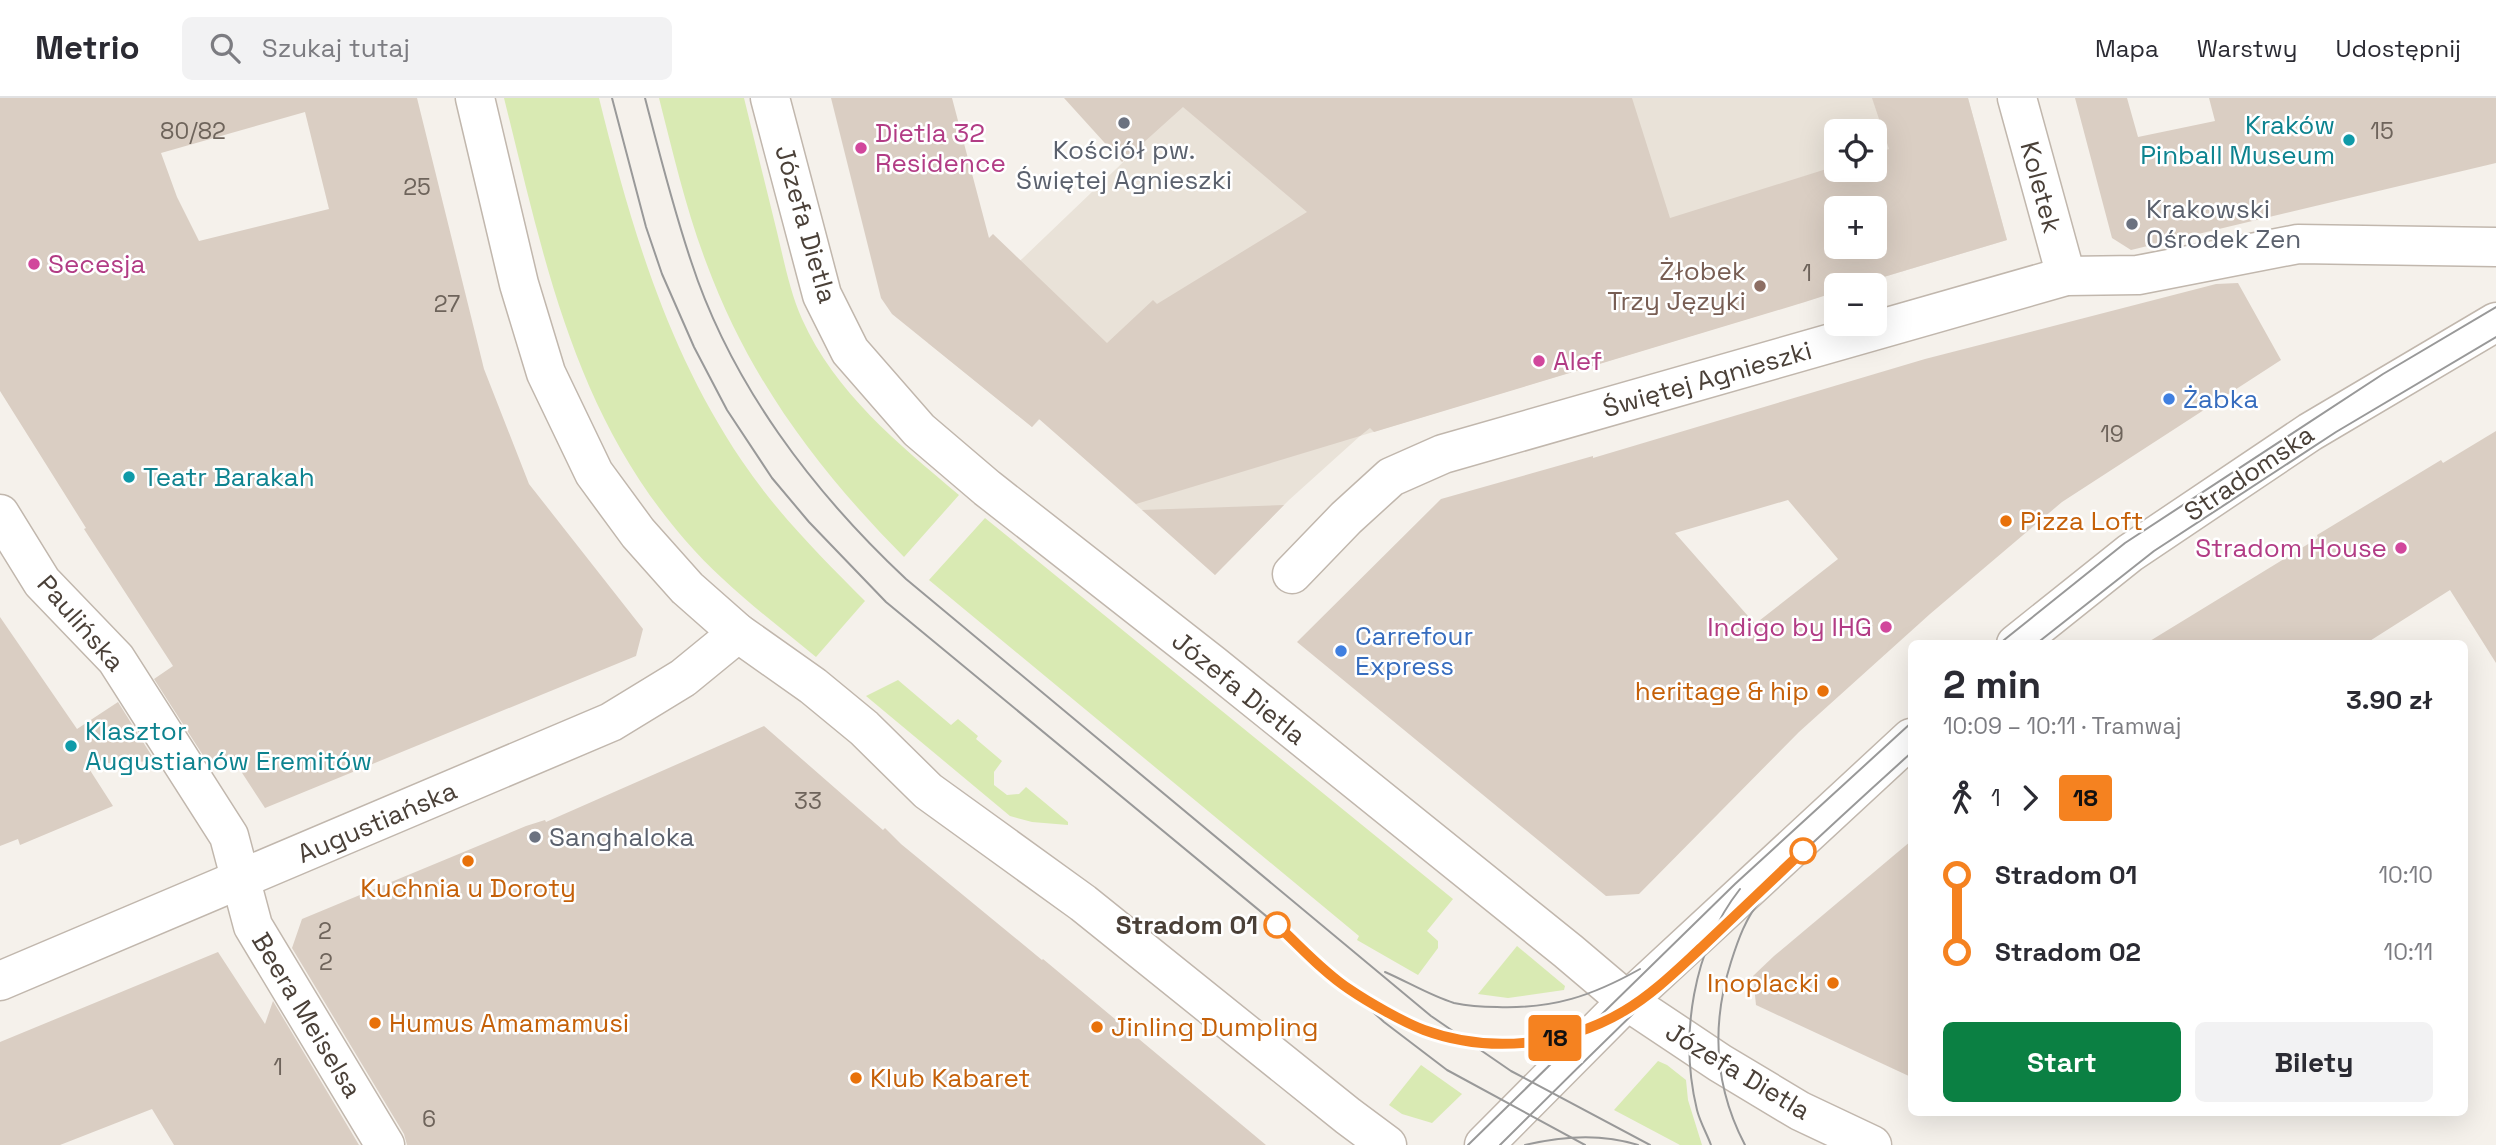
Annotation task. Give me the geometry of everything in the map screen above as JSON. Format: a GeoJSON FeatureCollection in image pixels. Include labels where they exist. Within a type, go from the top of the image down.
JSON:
{"type":"FeatureCollection","features":[{"type":"Feature","properties":{"kind":"street"},"geometry":{"type":"LineString","coordinates":[[475,98],[519,284],[545,373],[594,472],[638,533],[687,588],[738,633],[813,686],[864,728],[929,791],[1083,903],[1387,1145]]}},
{"type":"Feature","properties":{"kind":"street","name":"Józefa Dietla"},"geometry":{"type":"LineString","coordinates":[[770,98],[822,295],[850,351],[919,430],[987,488],[1213,666],[1627,1001],[1720,1063],[1800,1111],[1872,1145]]}},
{"type":"Feature","properties":{"kind":"street","name":"Koletek"},"geometry":{"type":"LineString","coordinates":[[2017,98],[2066,276]]}},
{"type":"Feature","properties":{"kind":"street","name":"Świętej Agnieszki"},"geometry":{"type":"LineString","coordinates":[[1292,574],[1346,518],[1391,477],[1443,454],[2066,276],[2138,275],[2298,244],[2496,247]]}},
{"type":"Feature","properties":{"kind":"street","name":"Stradomska"},"geometry":{"type":"LineString","coordinates":[[2021,640],[2141,545],[2310,432],[2496,322]]}},
{"type":"Feature","properties":{"kind":"street","name":"Paulińska"},"geometry":{"type":"LineString","coordinates":[[0,514],[42,582],[116,659],[229,836],[242,879]]}},
{"type":"Feature","properties":{"kind":"street","name":"Augustiańska"},"geometry":{"type":"LineString","coordinates":[[0,981],[611,722],[683,678],[738,633]]}},
{"type":"Feature","properties":{"kind":"street"},"geometry":{"type":"LineString","coordinates":[[1484,1145],[1627,1001],[1908,741]]}},
{"type":"Feature","properties":{"kind":"street","name":"Beera Meiselsa"},"geometry":{"type":"LineString","coordinates":[[242,879],[253,926],[385,1145]]}},
{"type":"Feature","properties":{"kind":"shaded area"},"geometry":{"type":"Polygon","coordinates":[[[1193,98],[1968,98],[2007,240],[1887,276],[1887,273],[1824,273],[1824,296],[1360,436],[1289,500],[1215,575],[1040,419],[1032,427],[928,343],[1023,258],[1139,147],[1137,145],[1193,98]]]}},
{"type":"Feature","properties":{"kind":"green space"},"geometry":{"type":"Polygon","coordinates":[[[504,98],[599,98],[624,194],[654,286],[693,376],[742,461],[770,499],[865,601],[816,657],[715,572],[685,540],[647,491],[615,439],[589,386],[549,274],[504,98]]]}},
{"type":"Feature","properties":{"kind":"green space"},"geometry":{"type":"Polygon","coordinates":[[[659,98],[744,98],[791,287],[802,319],[816,346],[832,371],[870,416],[959,495],[904,557],[843,491],[815,456],[765,384],[743,345],[723,305],[699,242],[659,98]]]}},
{"type":"Feature","properties":{"kind":"green space"},"geometry":{"type":"Polygon","coordinates":[[[985,518],[1453,899],[1427,931],[1438,941],[1438,948],[1418,975],[1357,940],[1359,936],[929,580],[985,518]]]}},
{"type":"Feature","properties":{"kind":"green space"},"geometry":{"type":"Polygon","coordinates":[[[898,680],[951,725],[958,719],[1002,761],[994,772],[994,785],[1007,795],[1019,794],[1026,787],[1068,822],[1068,825],[1032,822],[1010,816],[866,696],[898,680]]]}},
{"type":"Feature","properties":{"kind":"green space"},"geometry":{"type":"Polygon","coordinates":[[[1517,946],[1565,986],[1564,990],[1508,998],[1478,994],[1517,946]]]}},
{"type":"Feature","properties":{"kind":"green space"},"geometry":{"type":"Polygon","coordinates":[[[1658,1061],[1686,1080],[1688,1100],[1702,1145],[1680,1145],[1614,1110],[1658,1061]]]}},
{"type":"Feature","properties":{"kind":"green space"},"geometry":{"type":"Polygon","coordinates":[[[1421,1065],[1462,1094],[1432,1123],[1402,1114],[1389,1105],[1421,1065]]]}},
{"type":"Feature","properties":{"kind":"building"},"geometry":{"type":"Polygon","coordinates":[[[0,98],[417,98],[484,369],[529,484],[643,629],[636,656],[265,808],[233,759],[206,760],[154,679],[173,666],[84,529],[86,528],[0,391],[0,98]],[[305,112],[161,153],[177,197],[199,241],[329,209],[305,112]]]}},
{"type":"Feature","properties":{"kind":"building"},"geometry":{"type":"Polygon","coordinates":[[[831,98],[952,98],[989,238],[993,234],[1107,343],[1153,300],[1157,304],[1307,212],[1183,107],[1122,162],[1064,98],[1632,98],[1670,218],[1824,170],[1824,182],[1887,182],[1887,119],[1879,119],[1872,98],[1968,98],[2007,240],[1887,276],[1887,273],[1824,273],[1824,296],[1374,432],[1370,428],[1360,436],[1136,504],[1039,419],[1032,427],[892,314],[881,298],[831,98]]]}},
{"type":"Feature","properties":{"kind":"building"},"geometry":{"type":"Polygon","coordinates":[[[2075,98],[2127,98],[2138,137],[2215,121],[2209,98],[2496,98],[2496,163],[2131,250],[2112,238],[2075,98]]]}},
{"type":"Feature","properties":{"kind":"building"},"geometry":{"type":"Polygon","coordinates":[[[2238,283],[2281,360],[2062,502],[1930,614],[1799,732],[1639,894],[1606,896],[1297,642],[1441,499],[1593,458],[1925,359],[2216,284],[2238,283]],[[1788,500],[1675,533],[1755,624],[1838,559],[1788,500]]]}},
{"type":"Feature","properties":{"kind":"building","name":"Stradom House"},"geometry":{"type":"Polygon","coordinates":[[[2496,431],[2496,663],[2450,590],[2371,640],[2152,640],[2318,538],[2317,535],[2441,460],[2443,463],[2496,431]]]}},
{"type":"Feature","properties":{"kind":"building"},"geometry":{"type":"Polygon","coordinates":[[[1284,505],[1215,575],[1142,510],[1284,505]]]}},
{"type":"Feature","properties":{"kind":"building","name":"Klasztor Augustianów Eremitów"},"geometry":{"type":"Polygon","coordinates":[[[0,617],[77,729],[118,702],[155,761],[86,764],[113,806],[20,845],[18,839],[0,846],[0,617]]]}},
{"type":"Feature","properties":{"kind":"building"},"geometry":{"type":"Polygon","coordinates":[[[764,726],[883,830],[885,828],[1266,1145],[407,1145],[404,1134],[292,948],[302,919],[526,826],[545,820],[546,822],[764,726]]]}},
{"type":"Feature","properties":{"kind":"building"},"geometry":{"type":"Polygon","coordinates":[[[1908,844],[1908,1076],[1756,1005],[1753,976],[1908,844]]]}},
{"type":"Feature","properties":{"kind":"building"},"geometry":{"type":"Polygon","coordinates":[[[218,952],[265,1024],[273,1001],[359,1145],[174,1145],[152,1109],[60,1145],[0,1145],[0,1042],[218,952]]]}},
{"type":"Feature","properties":{"kind":"tram line"},"geometry":{"type":"LineString","coordinates":[[612,98],[646,227],[662,274],[694,347],[727,410],[772,478],[809,522],[886,602],[1277,925],[1384,1022],[1447,1070],[1585,1145]]}},
{"type":"Feature","properties":{"kind":"tram line"},"geometry":{"type":"LineString","coordinates":[[645,98],[691,261],[728,350],[752,393],[808,473],[872,545],[906,579],[1431,1016],[1511,1071],[1650,1145]]}},
{"type":"Feature","properties":{"kind":"tram line"},"geometry":{"type":"LineString","coordinates":[[2004,640],[2125,543],[2383,374],[2496,307]]}},
{"type":"Feature","properties":{"kind":"tram line"},"geometry":{"type":"LineString","coordinates":[[2041,640],[2154,551],[2336,432],[2496,337]]}},
{"type":"Feature","properties":{"kind":"tram line"},"geometry":{"type":"LineString","coordinates":[[1468,1145],[1735,884],[1908,726]]}},
{"type":"Feature","properties":{"kind":"tram line"},"geometry":{"type":"LineString","coordinates":[[1500,1145],[1703,946],[1908,756]]}},
{"type":"Feature","properties":{"kind":"tram line","name":"18"},"geometry":{"type":"LineString","coordinates":[[1277,925],[1348,988],[1420,1029],[1444,1037],[1481,1043],[1527,1043],[1587,1030],[1626,1010],[1679,968],[1803,851]]}},
{"type":"Feature","properties":{"kind":"tram line"},"geometry":{"type":"LineString","coordinates":[[1711,1145],[1698,1114],[1692,1082],[1690,1023],[1694,994],[1711,938],[1740,889]]}},
{"type":"Feature","properties":{"kind":"tram line"},"geometry":{"type":"LineString","coordinates":[[1745,1145],[1727,1100],[1718,1032],[1720,1009],[1731,962],[1747,921],[1761,900]]}},
{"type":"Feature","properties":{"kind":"tram line"},"geometry":{"type":"LineString","coordinates":[[1385,972],[1454,1003],[1481,1007],[1517,1007],[1572,999],[1605,987],[1640,969]]}},
{"type":"Feature","properties":{"kind":"tram line"},"geometry":{"type":"LineString","coordinates":[[1369,1000],[1414,1026],[1462,1041],[1524,1042],[1586,1030]]}},
{"type":"Feature","properties":{"kind":"tram line"},"geometry":{"type":"LineString","coordinates":[[1525,1145],[1582,1137],[1638,1145]]}},
{"type":"Feature","properties":{"kind":"place","name":"Kościół pw. Świętej Agnieszki"},"geometry":{"type":"Point","coordinates":[1124,123]}},
{"type":"Feature","properties":{"kind":"place","name":"Kraków Pinball Museum"},"geometry":{"type":"Point","coordinates":[2349,140]}},
{"type":"Feature","properties":{"kind":"place","name":"Dietla 32 Residence"},"geometry":{"type":"Point","coordinates":[861,148]}},
{"type":"Feature","properties":{"kind":"place","name":"Krakowski Ośrodek Zen"},"geometry":{"type":"Point","coordinates":[2132,224]}},
{"type":"Feature","properties":{"kind":"place","name":"Secesja"},"geometry":{"type":"Point","coordinates":[34,264]}},
{"type":"Feature","properties":{"kind":"place","name":"Żłobek Trzy Języki"},"geometry":{"type":"Point","coordinates":[1760,286]}},
{"type":"Feature","properties":{"kind":"place","name":"Alef"},"geometry":{"type":"Point","coordinates":[1539,361]}},
{"type":"Feature","properties":{"kind":"place","name":"Żabka"},"geometry":{"type":"Point","coordinates":[2169,399]}},
{"type":"Feature","properties":{"kind":"place","name":"Teatr Barakah"},"geometry":{"type":"Point","coordinates":[129,477]}},
{"type":"Feature","properties":{"kind":"place","name":"Pizza Loft"},"geometry":{"type":"Point","coordinates":[2006,521]}},
{"type":"Feature","properties":{"kind":"place","name":"Stradom House"},"geometry":{"type":"Point","coordinates":[2401,548]}},
{"type":"Feature","properties":{"kind":"place","name":"Indigo by IHG"},"geometry":{"type":"Point","coordinates":[1886,627]}},
{"type":"Feature","properties":{"kind":"place","name":"Carrefour Express"},"geometry":{"type":"Point","coordinates":[1341,651]}},
{"type":"Feature","properties":{"kind":"place","name":"heritage & hip"},"geometry":{"type":"Point","coordinates":[1823,691]}},
{"type":"Feature","properties":{"kind":"place","name":"Klasztor Augustianów Eremitów"},"geometry":{"type":"Point","coordinates":[71,746]}},
{"type":"Feature","properties":{"kind":"place","name":"Sanghaloka"},"geometry":{"type":"Point","coordinates":[535,837]}},
{"type":"Feature","properties":{"kind":"place","name":"Kuchnia u Doroty"},"geometry":{"type":"Point","coordinates":[468,861]}},
{"type":"Feature","properties":{"kind":"place","name":"Stradom 01"},"geometry":{"type":"Point","coordinates":[1277,925]}},
{"type":"Feature","properties":{"kind":"place","name":"Inoplacki"},"geometry":{"type":"Point","coordinates":[1833,983]}},
{"type":"Feature","properties":{"kind":"place","name":"Humus Amamamusi"},"geometry":{"type":"Point","coordinates":[375,1023]}},
{"type":"Feature","properties":{"kind":"place","name":"Jinling Dumpling"},"geometry":{"type":"Point","coordinates":[1097,1027]}},
{"type":"Feature","properties":{"kind":"place","name":"Klub Kabaret"},"geometry":{"type":"Point","coordinates":[856,1078]}}]}
